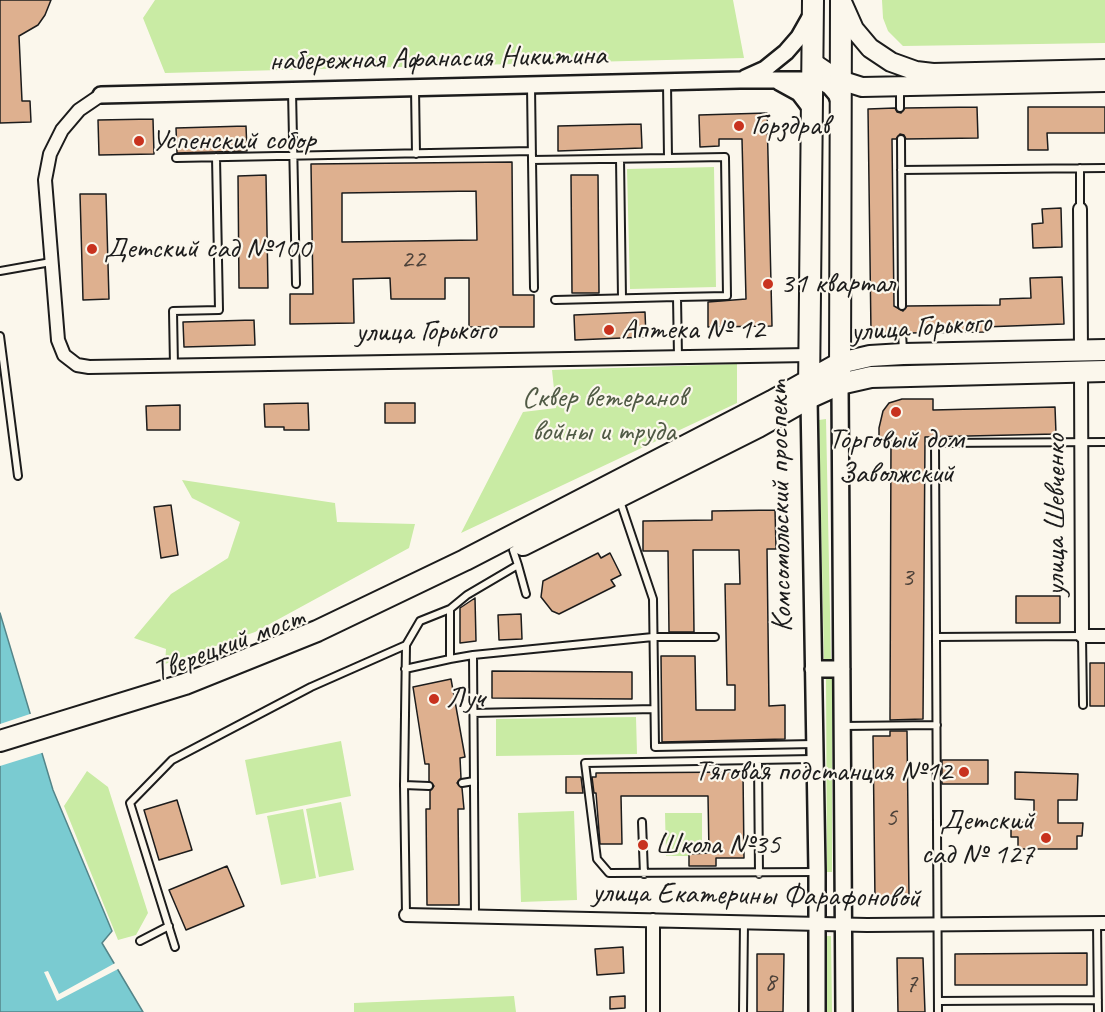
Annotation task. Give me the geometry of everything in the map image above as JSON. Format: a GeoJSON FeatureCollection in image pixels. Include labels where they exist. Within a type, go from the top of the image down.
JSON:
{"type":"FeatureCollection","features":[{"type":"Feature","properties":{"kind":"main road"},"geometry":{"type":"LineString","coordinates":[[841,0],[854,29],[864,42],[899,66],[933,73],[1105,69]]}},
{"type":"Feature","properties":{"kind":"main road","name":"Комсомольский проспект"},"geometry":{"type":"LineString","coordinates":[[840,384],[841,0]]}},
{"type":"Feature","properties":{"kind":"main road","name":"Комсомольский проспект"},"geometry":{"type":"LineString","coordinates":[[809,390],[812,7]]}},
{"type":"Feature","properties":{"kind":"main road"},"geometry":{"type":"LineString","coordinates":[[812,71],[862,87],[1105,82]]}},
{"type":"Feature","properties":{"kind":"main road","name":"улица Горького"},"geometry":{"type":"LineString","coordinates":[[468,566],[515,557],[619,497],[768,422],[840,363],[870,356],[903,354],[1105,350]]}},
{"type":"Feature","properties":{"kind":"main road","name":"улица Горького"},"geometry":{"type":"LineString","coordinates":[[468,566],[809,390],[871,377],[1105,371]]}},
{"type":"Feature","properties":{"kind":"main road","name":"Тверецкий мост"},"geometry":{"type":"LineString","coordinates":[[0,741],[125,704],[244,661],[468,566]]}},
{"type":"Feature","properties":{"kind":"main road","name":"Тверецкий мост"},"geometry":{"type":"LineString","coordinates":[[0,753],[148,708],[251,672],[317,644],[468,566]]}},
{"type":"Feature","properties":{"kind":"street"},"geometry":{"type":"LineString","coordinates":[[740,80],[765,69],[786,52],[799,37],[812,7]]}},
{"type":"Feature","properties":{"kind":"street"},"geometry":{"type":"LineString","coordinates":[[812,71],[830,87],[840,103]]}},
{"type":"Feature","properties":{"kind":"street","name":"набережная Афанасия Никитина"},"geometry":{"type":"LineString","coordinates":[[101,95],[777,81],[812,71]]}},
{"type":"Feature","properties":{"kind":"street"},"geometry":{"type":"LineString","coordinates":[[777,81],[796,90],[812,110]]}},
{"type":"Feature","properties":{"kind":"street"},"geometry":{"type":"LineString","coordinates":[[51,262],[44,189],[48,162],[57,138],[67,123],[86,104],[101,95]]}},
{"type":"Feature","properties":{"kind":"street"},"geometry":{"type":"LineString","coordinates":[[1080,209],[1080,350]]}},
{"type":"Feature","properties":{"kind":"street","name":"улица Горького"},"geometry":{"type":"LineString","coordinates":[[51,262],[58,340],[67,358],[81,366],[809,355]]}},
{"type":"Feature","properties":{"kind":"street","name":"улица Шевченко"},"geometry":{"type":"LineString","coordinates":[[1081,371],[1082,636],[1105,636]]}},
{"type":"Feature","properties":{"kind":"street","name":"Комсомольский проспект"},"geometry":{"type":"LineString","coordinates":[[840,384],[844,1012]]}},
{"type":"Feature","properties":{"kind":"street","name":"Комсомольский проспект"},"geometry":{"type":"LineString","coordinates":[[809,390],[817,872],[817,1012]]}},
{"type":"Feature","properties":{"kind":"street"},"geometry":{"type":"LineString","coordinates":[[813,669],[842,669]]}},
{"type":"Feature","properties":{"kind":"street","name":"улица Екатерины Фарафоновой"},"geometry":{"type":"LineString","coordinates":[[406,915],[843,925],[1101,923]]}},
{"type":"Feature","properties":{"kind":"street"},"geometry":{"type":"LineString","coordinates":[[653,920],[653,1012]]}},
{"type":"Feature","properties":{"kind":"lane"},"geometry":{"type":"LineString","coordinates":[[667,83],[668,158]]}},
{"type":"Feature","properties":{"kind":"lane"},"geometry":{"type":"LineString","coordinates":[[531,86],[534,288]]}},
{"type":"Feature","properties":{"kind":"lane"},"geometry":{"type":"LineString","coordinates":[[900,87],[900,108]]}},
{"type":"Feature","properties":{"kind":"lane"},"geometry":{"type":"LineString","coordinates":[[415,88],[416,154]]}},
{"type":"Feature","properties":{"kind":"lane"},"geometry":{"type":"LineString","coordinates":[[292,90],[296,284]]}},
{"type":"Feature","properties":{"kind":"lane"},"geometry":{"type":"LineString","coordinates":[[901,139],[902,306]]}},
{"type":"Feature","properties":{"kind":"lane"},"geometry":{"type":"LineString","coordinates":[[176,158],[532,152]]}},
{"type":"Feature","properties":{"kind":"lane"},"geometry":{"type":"LineString","coordinates":[[174,366],[173,311],[219,310],[216,157]]}},
{"type":"Feature","properties":{"kind":"lane"},"geometry":{"type":"LineString","coordinates":[[532,160],[725,157],[727,296],[555,300]]}},
{"type":"Feature","properties":{"kind":"lane"},"geometry":{"type":"LineString","coordinates":[[620,159],[622,298]]}},
{"type":"Feature","properties":{"kind":"lane"},"geometry":{"type":"LineString","coordinates":[[1080,168],[1080,209]]}},
{"type":"Feature","properties":{"kind":"lane"},"geometry":{"type":"LineString","coordinates":[[901,170],[1105,168]]}},
{"type":"Feature","properties":{"kind":"lane"},"geometry":{"type":"LineString","coordinates":[[0,271],[51,262]]}},
{"type":"Feature","properties":{"kind":"lane"},"geometry":{"type":"LineString","coordinates":[[677,297],[678,358]]}},
{"type":"Feature","properties":{"kind":"lane"},"geometry":{"type":"LineString","coordinates":[[902,333],[903,354]]}},
{"type":"Feature","properties":{"kind":"lane"},"geometry":{"type":"LineString","coordinates":[[0,336],[18,476]]}},
{"type":"Feature","properties":{"kind":"lane"},"geometry":{"type":"LineString","coordinates":[[938,1012],[935,443],[1105,442]]}},
{"type":"Feature","properties":{"kind":"lane"},"geometry":{"type":"LineString","coordinates":[[619,497],[653,599],[655,747],[814,752]]}},
{"type":"Feature","properties":{"kind":"lane"},"geometry":{"type":"LineString","coordinates":[[406,915],[404,785],[406,645],[420,621],[450,609],[515,557],[526,594]]}},
{"type":"Feature","properties":{"kind":"lane"},"geometry":{"type":"LineString","coordinates":[[450,609],[450,659]]}},
{"type":"Feature","properties":{"kind":"lane"},"geometry":{"type":"LineString","coordinates":[[936,637],[1082,636],[1083,705]]}},
{"type":"Feature","properties":{"kind":"lane"},"geometry":{"type":"LineString","coordinates":[[405,669],[473,655],[653,637],[715,638]]}},
{"type":"Feature","properties":{"kind":"lane"},"geometry":{"type":"LineString","coordinates":[[175,947],[130,803],[172,760],[311,687],[406,645]]}},
{"type":"Feature","properties":{"kind":"lane"},"geometry":{"type":"LineString","coordinates":[[473,655],[475,916]]}},
{"type":"Feature","properties":{"kind":"lane"},"geometry":{"type":"LineString","coordinates":[[473,713],[654,710]]}},
{"type":"Feature","properties":{"kind":"lane"},"geometry":{"type":"LineString","coordinates":[[842,726],[937,725]]}},
{"type":"Feature","properties":{"kind":"lane"},"geometry":{"type":"LineString","coordinates":[[814,752],[758,760],[585,763],[597,859],[609,873],[817,872]]}},
{"type":"Feature","properties":{"kind":"lane"},"geometry":{"type":"LineString","coordinates":[[758,760],[759,874]]}},
{"type":"Feature","properties":{"kind":"lane"},"geometry":{"type":"LineString","coordinates":[[462,783],[474,781]]}},
{"type":"Feature","properties":{"kind":"lane"},"geometry":{"type":"LineString","coordinates":[[404,785],[429,786]]}},
{"type":"Feature","properties":{"kind":"lane"},"geometry":{"type":"LineString","coordinates":[[642,822],[644,874]]}},
{"type":"Feature","properties":{"kind":"lane"},"geometry":{"type":"LineString","coordinates":[[742,1012],[744,922]]}},
{"type":"Feature","properties":{"kind":"lane"},"geometry":{"type":"LineString","coordinates":[[1098,1012],[1101,923]]}},
{"type":"Feature","properties":{"kind":"lane"},"geometry":{"type":"LineString","coordinates":[[140,941],[169,926]]}},
{"type":"Feature","properties":{"kind":"lane"},"geometry":{"type":"LineString","coordinates":[[938,1000],[1098,1000]]}},
{"type":"Feature","properties":{"kind":"green space"},"geometry":{"type":"Polygon","coordinates":[[[155,0],[733,0],[744,58],[165,73],[143,18],[155,0]]]}},
{"type":"Feature","properties":{"kind":"green space"},"geometry":{"type":"Polygon","coordinates":[[[882,0],[1105,0],[1105,43],[903,46],[888,31],[883,18],[882,0]]]}},
{"type":"Feature","properties":{"kind":"green space"},"geometry":{"type":"Polygon","coordinates":[[[714,167],[716,287],[630,289],[627,169],[714,167]]]}},
{"type":"Feature","properties":{"kind":"green space","name":"Сквер ветеранов войны и труда"},"geometry":{"type":"Polygon","coordinates":[[[737,364],[737,403],[461,533],[523,412],[556,408],[552,370],[737,364]]]}},
{"type":"Feature","properties":{"kind":"green space"},"geometry":{"type":"Polygon","coordinates":[[[826,419],[831,662],[824,662],[819,420],[826,419]]]}},
{"type":"Feature","properties":{"kind":"green space"},"geometry":{"type":"Polygon","coordinates":[[[182,480],[335,503],[337,522],[415,524],[409,548],[255,632],[165,664],[166,649],[134,638],[171,594],[228,558],[240,522],[192,498],[182,480]]]}},
{"type":"Feature","properties":{"kind":"green space"},"geometry":{"type":"Polygon","coordinates":[[[826,678],[832,678],[832,872],[827,872],[826,678]]]}},
{"type":"Feature","properties":{"kind":"green space"},"geometry":{"type":"Polygon","coordinates":[[[636,717],[637,754],[496,756],[496,719],[636,717]]]}},
{"type":"Feature","properties":{"kind":"green space"},"geometry":{"type":"Polygon","coordinates":[[[341,741],[351,796],[256,815],[245,760],[341,741]]]}},
{"type":"Feature","properties":{"kind":"green space"},"geometry":{"type":"Polygon","coordinates":[[[87,771],[108,787],[148,913],[136,935],[118,940],[64,806],[87,771]]]}},
{"type":"Feature","properties":{"kind":"green space"},"geometry":{"type":"Polygon","coordinates":[[[341,802],[354,870],[319,877],[306,809],[341,802]]]}},
{"type":"Feature","properties":{"kind":"green space"},"geometry":{"type":"Polygon","coordinates":[[[303,809],[316,878],[281,885],[267,816],[303,809]]]}},
{"type":"Feature","properties":{"kind":"green space"},"geometry":{"type":"Polygon","coordinates":[[[574,811],[577,900],[521,902],[518,813],[574,811]]]}},
{"type":"Feature","properties":{"kind":"green space"},"geometry":{"type":"Polygon","coordinates":[[[665,813],[702,813],[702,856],[666,856],[665,813]]]}},
{"type":"Feature","properties":{"kind":"green space"},"geometry":{"type":"Polygon","coordinates":[[[825,936],[831,936],[832,1012],[826,1012],[825,936]]]}},
{"type":"Feature","properties":{"kind":"green space"},"geometry":{"type":"Polygon","coordinates":[[[514,996],[516,1012],[354,1012],[354,1003],[514,996]]]}},
{"type":"Feature","properties":{"kind":"water"},"geometry":{"type":"Polygon","coordinates":[[[0,613],[53,790],[112,931],[102,943],[143,1012],[0,1012],[0,613]]]}},
{"type":"Feature","properties":{"kind":"pier"},"geometry":{"type":"Polygon","coordinates":[[[33,713],[45,752],[0,766],[0,724],[33,713]]]}},
{"type":"Feature","properties":{"kind":"pier"},"geometry":{"type":"Polygon","coordinates":[[[117,962],[120,968],[57,1001],[44,972],[48,971],[59,994],[117,962]]]}},
{"type":"Feature","properties":{"kind":"building"},"geometry":{"type":"Polygon","coordinates":[[[0,0],[51,0],[38,25],[19,36],[22,101],[30,101],[31,122],[0,123],[0,0]]]}},
{"type":"Feature","properties":{"kind":"building"},"geometry":{"type":"Polygon","coordinates":[[[977,107],[978,138],[906,139],[900,134],[896,139],[892,139],[894,306],[903,311],[907,306],[1000,305],[1000,299],[1031,298],[1030,278],[1062,277],[1064,324],[984,327],[984,332],[907,333],[902,328],[897,333],[871,333],[868,109],[895,108],[901,113],[905,108],[977,107]]]}},
{"type":"Feature","properties":{"kind":"building"},"geometry":{"type":"Polygon","coordinates":[[[1028,107],[1105,107],[1105,133],[1047,133],[1048,150],[1028,150],[1028,107]]]}},
{"type":"Feature","properties":{"kind":"building"},"geometry":{"type":"Polygon","coordinates":[[[767,113],[772,326],[708,327],[708,302],[746,299],[742,139],[719,139],[719,146],[700,147],[699,115],[767,113]]]}},
{"type":"Feature","properties":{"kind":"building"},"geometry":{"type":"Polygon","coordinates":[[[153,119],[154,154],[99,155],[98,120],[153,119]]]}},
{"type":"Feature","properties":{"kind":"building"},"geometry":{"type":"Polygon","coordinates":[[[641,124],[642,148],[558,151],[558,126],[641,124]]]}},
{"type":"Feature","properties":{"kind":"building"},"geometry":{"type":"Polygon","coordinates":[[[246,126],[247,151],[177,153],[176,128],[246,126]]]}},
{"type":"Feature","properties":{"kind":"building"},"geometry":{"type":"Polygon","coordinates":[[[512,162],[513,295],[534,295],[534,327],[469,327],[469,278],[445,278],[445,299],[391,299],[390,278],[353,279],[354,323],[290,324],[290,294],[313,294],[311,164],[512,162]],[[476,191],[342,193],[342,242],[477,240],[476,191]]]}},
{"type":"Feature","properties":{"kind":"building"},"geometry":{"type":"Polygon","coordinates":[[[266,175],[268,288],[239,288],[238,176],[266,175]]]}},
{"type":"Feature","properties":{"kind":"building"},"geometry":{"type":"Polygon","coordinates":[[[571,175],[598,175],[599,293],[572,293],[571,175]]]}},
{"type":"Feature","properties":{"kind":"building"},"geometry":{"type":"Polygon","coordinates":[[[80,194],[106,194],[109,299],[83,300],[80,194]]]}},
{"type":"Feature","properties":{"kind":"building"},"geometry":{"type":"Polygon","coordinates":[[[1061,208],[1062,247],[1033,248],[1032,224],[1043,223],[1042,209],[1061,208]]]}},
{"type":"Feature","properties":{"kind":"building"},"geometry":{"type":"Polygon","coordinates":[[[645,312],[646,337],[575,340],[574,315],[645,312]]]}},
{"type":"Feature","properties":{"kind":"building"},"geometry":{"type":"Polygon","coordinates":[[[254,320],[255,345],[184,347],[183,322],[254,320]]]}},
{"type":"Feature","properties":{"kind":"building"},"geometry":{"type":"Polygon","coordinates":[[[902,399],[933,399],[933,410],[1055,407],[1056,434],[925,437],[923,719],[890,720],[891,438],[879,439],[879,428],[883,411],[889,403],[902,399]]]}},
{"type":"Feature","properties":{"kind":"building"},"geometry":{"type":"Polygon","coordinates":[[[308,403],[309,430],[265,427],[264,404],[308,403]]]}},
{"type":"Feature","properties":{"kind":"building"},"geometry":{"type":"Polygon","coordinates":[[[385,403],[415,403],[415,423],[385,423],[385,403]]]}},
{"type":"Feature","properties":{"kind":"building"},"geometry":{"type":"Polygon","coordinates":[[[180,405],[180,430],[147,430],[146,406],[180,405]]]}},
{"type":"Feature","properties":{"kind":"building"},"geometry":{"type":"Polygon","coordinates":[[[171,505],[178,555],[161,558],[154,507],[171,505]]]}},
{"type":"Feature","properties":{"kind":"building"},"geometry":{"type":"Polygon","coordinates":[[[775,510],[776,549],[767,549],[769,706],[785,705],[785,739],[662,742],[661,656],[695,656],[696,710],[735,710],[735,685],[727,685],[725,584],[740,584],[739,550],[693,550],[694,632],[669,632],[668,551],[643,551],[643,521],[712,520],[712,511],[775,510]]]}},
{"type":"Feature","properties":{"kind":"building"},"geometry":{"type":"Polygon","coordinates":[[[598,553],[601,558],[610,553],[621,575],[611,580],[615,586],[559,614],[552,611],[541,597],[543,581],[598,553]]]}},
{"type":"Feature","properties":{"kind":"building"},"geometry":{"type":"Polygon","coordinates":[[[1016,596],[1060,596],[1060,623],[1016,623],[1016,596]]]}},
{"type":"Feature","properties":{"kind":"building"},"geometry":{"type":"Polygon","coordinates":[[[475,598],[476,641],[460,643],[460,608],[475,598]]]}},
{"type":"Feature","properties":{"kind":"building"},"geometry":{"type":"Polygon","coordinates":[[[521,614],[522,639],[499,640],[498,615],[521,614]]]}},
{"type":"Feature","properties":{"kind":"building"},"geometry":{"type":"Polygon","coordinates":[[[1090,663],[1105,663],[1105,706],[1090,706],[1090,663]]]}},
{"type":"Feature","properties":{"kind":"building"},"geometry":{"type":"Polygon","coordinates":[[[492,671],[632,672],[632,699],[492,698],[492,671]]]}},
{"type":"Feature","properties":{"kind":"building"},"geometry":{"type":"Polygon","coordinates":[[[451,679],[465,757],[460,758],[461,778],[457,783],[462,788],[464,809],[458,809],[459,905],[427,905],[426,809],[430,809],[430,791],[434,786],[429,781],[429,764],[425,764],[413,687],[451,679]]]}},
{"type":"Feature","properties":{"kind":"building"},"geometry":{"type":"Polygon","coordinates":[[[890,731],[907,731],[909,899],[875,900],[873,736],[890,736],[890,731]]]}},
{"type":"Feature","properties":{"kind":"building","name":"Тяговая подстанция №12"},"geometry":{"type":"Polygon","coordinates":[[[942,760],[988,760],[988,784],[942,784],[942,760]]]}},
{"type":"Feature","properties":{"kind":"building"},"geometry":{"type":"Polygon","coordinates":[[[743,772],[744,858],[716,858],[716,866],[689,866],[689,854],[709,853],[708,796],[621,796],[622,844],[600,844],[596,793],[594,793],[592,777],[596,777],[596,773],[743,772]]]}},
{"type":"Feature","properties":{"kind":"building"},"geometry":{"type":"Polygon","coordinates":[[[1015,772],[1078,774],[1077,800],[1058,800],[1058,823],[1083,823],[1082,836],[1077,836],[1077,849],[1018,849],[1018,837],[1011,837],[1011,822],[1034,822],[1034,800],[1015,799],[1015,772]]]}},
{"type":"Feature","properties":{"kind":"building"},"geometry":{"type":"Polygon","coordinates":[[[566,777],[581,777],[583,793],[566,793],[566,777]]]}},
{"type":"Feature","properties":{"kind":"building"},"geometry":{"type":"Polygon","coordinates":[[[177,800],[192,850],[159,860],[144,810],[177,800]]]}},
{"type":"Feature","properties":{"kind":"building"},"geometry":{"type":"Polygon","coordinates":[[[227,866],[244,906],[186,930],[169,890],[227,866]]]}},
{"type":"Feature","properties":{"kind":"building"},"geometry":{"type":"Polygon","coordinates":[[[623,947],[624,973],[597,975],[595,949],[623,947]]]}},
{"type":"Feature","properties":{"kind":"building"},"geometry":{"type":"Polygon","coordinates":[[[1087,953],[1087,985],[955,985],[955,954],[1087,953]]]}},
{"type":"Feature","properties":{"kind":"building"},"geometry":{"type":"Polygon","coordinates":[[[757,954],[784,954],[783,1012],[757,1012],[757,954]]]}},
{"type":"Feature","properties":{"kind":"building"},"geometry":{"type":"Polygon","coordinates":[[[897,958],[923,958],[925,1012],[898,1012],[897,958]]]}},
{"type":"Feature","properties":{"kind":"building"},"geometry":{"type":"Polygon","coordinates":[[[625,996],[625,1008],[610,1009],[610,997],[625,996]]]}},
{"type":"Feature","properties":{"kind":"place","name":"Горздрав"},"geometry":{"type":"Point","coordinates":[739,126]}},
{"type":"Feature","properties":{"kind":"place","name":"Успенский собор"},"geometry":{"type":"Point","coordinates":[139,141]}},
{"type":"Feature","properties":{"kind":"place","name":"Детский сад №100"},"geometry":{"type":"Point","coordinates":[92,249]}},
{"type":"Feature","properties":{"kind":"place","name":"31 квартал"},"geometry":{"type":"Point","coordinates":[768,284]}},
{"type":"Feature","properties":{"kind":"place","name":"Аптека № 12"},"geometry":{"type":"Point","coordinates":[609,330]}},
{"type":"Feature","properties":{"kind":"place","name":"Торговый дом Заволжский"},"geometry":{"type":"Point","coordinates":[896,412]}},
{"type":"Feature","properties":{"kind":"place","name":"Луч"},"geometry":{"type":"Point","coordinates":[434,699]}},
{"type":"Feature","properties":{"kind":"place","name":"Тяговая подстанция №12"},"geometry":{"type":"Point","coordinates":[964,772]}},
{"type":"Feature","properties":{"kind":"place","name":"Детский сад № 127"},"geometry":{"type":"Point","coordinates":[1046,838]}},
{"type":"Feature","properties":{"kind":"place","name":"Школа №35"},"geometry":{"type":"Point","coordinates":[643,845]}}]}
